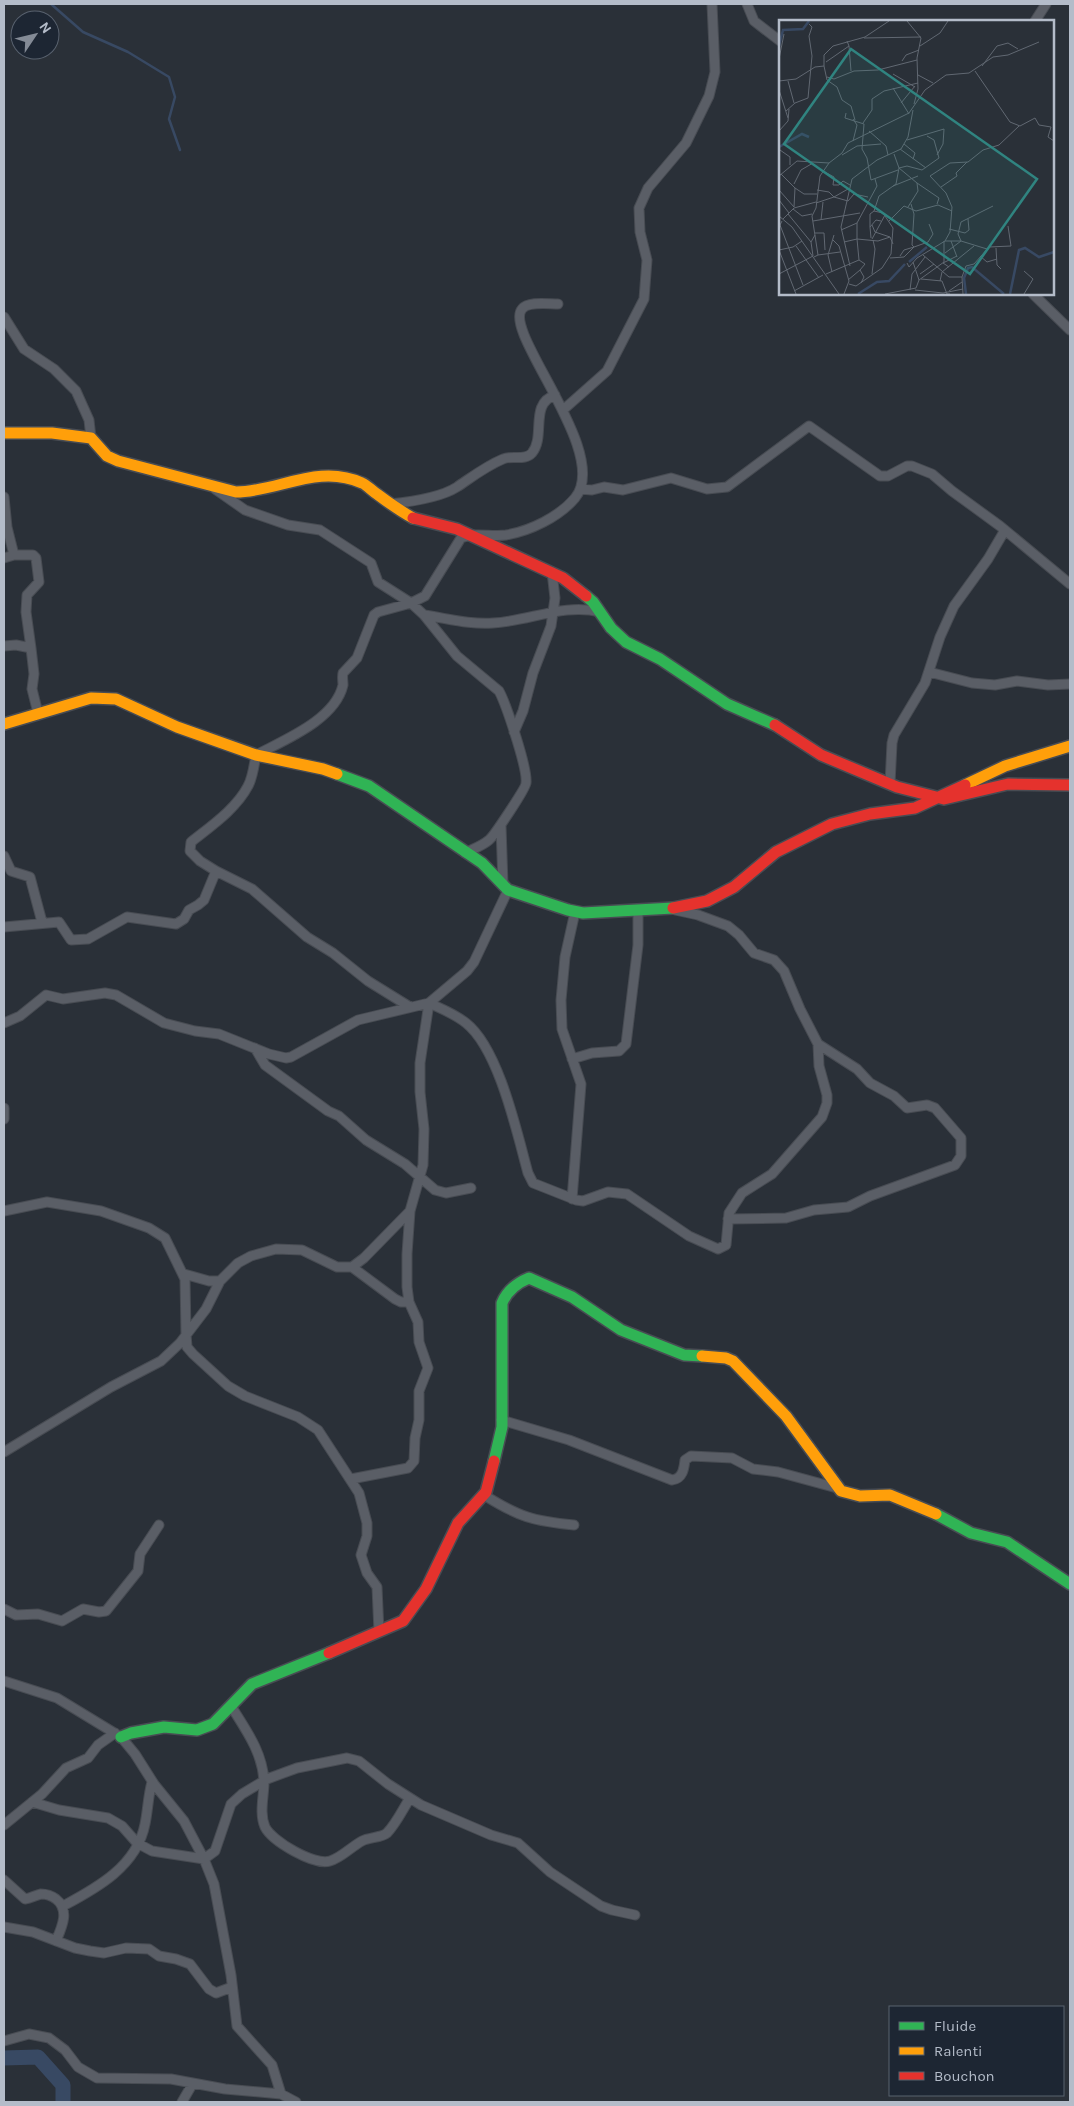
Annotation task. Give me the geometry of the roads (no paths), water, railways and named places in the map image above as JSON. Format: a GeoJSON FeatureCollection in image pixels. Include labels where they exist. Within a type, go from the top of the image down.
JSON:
{"type":"FeatureCollection","features":[{"type":"Feature","properties":{"kind":"street"},"geometry":{"type":"LineString","coordinates":[[563,410],[607,372],[644,299],[648,270],[639,226],[640,208],[648,188],[686,143],[709,96],[715,72],[716,55],[712,4]]}},
{"type":"Feature","properties":{"kind":"street"},"geometry":{"type":"LineString","coordinates":[[747,4],[754,21],[779,40]]}},
{"type":"Feature","properties":{"kind":"street"},"geometry":{"type":"LineString","coordinates":[[1036,20],[1046,4]]}},
{"type":"Feature","properties":{"kind":"street"},"geometry":{"type":"LineString","coordinates":[[1034,295],[1070,330]]}},
{"type":"Feature","properties":{"kind":"street"},"geometry":{"type":"LineString","coordinates":[[410,1007],[368,982],[332,952],[308,937],[252,889],[216,872],[192,855],[190,846],[191,842],[218,821],[248,786],[256,755],[313,724],[334,702],[342,686],[343,673],[358,656],[374,614],[411,603],[425,596],[461,538],[470,535],[506,535],[524,530],[557,514],[576,496],[583,478],[576,441],[563,410],[527,340],[519,312],[529,304],[558,304]]}},
{"type":"Feature","properties":{"kind":"street"},"geometry":{"type":"LineString","coordinates":[[5,322],[24,349],[54,369],[76,391],[89,420],[91,438],[101,450],[118,461],[211,487],[236,492],[248,492],[292,480],[334,476],[362,483],[390,504],[425,524],[450,528],[470,535],[552,572],[588,597],[611,628],[626,642],[660,658],[727,704],[773,724],[821,755],[890,784],[938,798],[950,799],[1008,784],[1070,785]]}},
{"type":"Feature","properties":{"kind":"street"},"geometry":{"type":"LineString","coordinates":[[390,504],[408,502],[445,492],[458,487],[479,471],[504,459],[528,456],[533,451],[538,440],[539,414],[543,403],[549,397],[555,395]]}},
{"type":"Feature","properties":{"kind":"street"},"geometry":{"type":"LineString","coordinates":[[580,489],[592,490],[604,487],[623,490],[671,478],[707,489],[728,487],[809,426],[880,476],[888,476],[907,466],[928,471],[1005,530],[1070,584]]}},
{"type":"Feature","properties":{"kind":"street"},"geometry":{"type":"LineString","coordinates":[[4,433],[52,433],[91,438]]}},
{"type":"Feature","properties":{"kind":"street"},"geometry":{"type":"LineString","coordinates":[[211,487],[244,510],[288,525],[314,528],[330,536],[371,563],[378,582],[411,603],[424,615],[457,656],[498,691],[503,699],[514,732],[527,781],[523,792],[490,840],[465,852]]}},
{"type":"Feature","properties":{"kind":"street"},"geometry":{"type":"LineString","coordinates":[[4,497],[7,527],[14,555]]}},
{"type":"Feature","properties":{"kind":"street"},"geometry":{"type":"LineString","coordinates":[[890,784],[894,735],[925,683],[940,638],[954,606],[988,559],[1005,530]]}},
{"type":"Feature","properties":{"kind":"street"},"geometry":{"type":"LineString","coordinates":[[4,558],[14,555],[34,555],[36,558],[39,582],[27,596],[26,612],[34,674],[32,689],[38,713]]}},
{"type":"Feature","properties":{"kind":"street"},"geometry":{"type":"LineString","coordinates":[[514,732],[523,711],[533,673],[554,612],[555,598],[552,572]]}},
{"type":"Feature","properties":{"kind":"street"},"geometry":{"type":"LineString","coordinates":[[424,615],[474,623],[495,623],[578,608],[600,612]]}},
{"type":"Feature","properties":{"kind":"street"},"geometry":{"type":"LineString","coordinates":[[4,646],[16,644],[31,648]]}},
{"type":"Feature","properties":{"kind":"street"},"geometry":{"type":"LineString","coordinates":[[929,672],[972,683],[995,685],[1017,681],[1048,685],[1070,684]]}},
{"type":"Feature","properties":{"kind":"street"},"geometry":{"type":"LineString","coordinates":[[4,724],[91,698],[116,699],[177,727],[256,755],[322,769],[369,786],[482,863],[506,888],[575,912],[638,912],[670,909],[714,898],[741,882],[776,852],[832,824],[870,814],[907,810],[938,798],[1005,766],[1070,746]]}},
{"type":"Feature","properties":{"kind":"street"},"geometry":{"type":"LineString","coordinates":[[4,1023],[20,1016],[46,995],[63,999],[106,993],[120,997],[164,1023],[195,1031],[224,1035],[269,1054],[292,1057],[358,1020],[429,1003],[467,971],[474,962],[506,888],[501,825]]}},
{"type":"Feature","properties":{"kind":"street"},"geometry":{"type":"LineString","coordinates":[[4,856],[11,870],[30,877],[42,922]]}},
{"type":"Feature","properties":{"kind":"street"},"geometry":{"type":"LineString","coordinates":[[4,927],[42,922],[59,922],[71,940],[88,939],[127,918],[176,924],[184,919],[189,910],[198,906],[204,900],[216,872]]}},
{"type":"Feature","properties":{"kind":"street"},"geometry":{"type":"LineString","coordinates":[[429,1003],[467,1024],[487,1050],[509,1104],[528,1173],[533,1183],[572,1199],[583,1201],[608,1192],[627,1194],[689,1236],[718,1249],[726,1245],[728,1219],[733,1206],[742,1193],[772,1174],[822,1117],[827,1104],[827,1095],[819,1066],[818,1044],[800,1009],[784,971],[774,960],[754,952],[728,926],[698,915],[670,909]]}},
{"type":"Feature","properties":{"kind":"street"},"geometry":{"type":"LineString","coordinates":[[572,1199],[581,1084],[562,1029],[560,1000],[565,957],[575,912]]}},
{"type":"Feature","properties":{"kind":"street"},"geometry":{"type":"LineString","coordinates":[[572,1059],[592,1053],[619,1051],[626,1044],[638,945],[638,912]]}},
{"type":"Feature","properties":{"kind":"street"},"geometry":{"type":"LineString","coordinates":[[351,1478],[394,1472],[412,1466],[414,1461],[415,1438],[419,1420],[419,1391],[428,1368],[419,1342],[417,1318],[409,1302],[407,1262],[410,1211],[420,1178],[424,1151],[420,1063],[429,1003]]}},
{"type":"Feature","properties":{"kind":"street"},"geometry":{"type":"LineString","coordinates":[[728,1219],[786,1218],[814,1210],[848,1207],[870,1196],[903,1186],[955,1165],[959,1161],[961,1136],[935,1108],[927,1105],[907,1108],[894,1096],[870,1083],[856,1069],[818,1044]]}},
{"type":"Feature","properties":{"kind":"street"},"geometry":{"type":"LineString","coordinates":[[255,1048],[265,1064],[328,1111],[339,1116],[366,1140],[405,1164],[432,1189],[442,1193],[471,1188]]}},
{"type":"Feature","properties":{"kind":"street"},"geometry":{"type":"LineString","coordinates":[[4,1108],[4,1119]]}},
{"type":"Feature","properties":{"kind":"street"},"geometry":{"type":"LineString","coordinates":[[4,1211],[47,1202],[105,1212],[149,1228],[165,1238],[184,1274],[186,1334],[188,1347],[193,1354],[228,1386],[245,1396],[298,1417],[318,1430],[351,1478],[363,1502],[367,1523],[367,1536],[361,1555],[367,1573],[377,1587],[379,1632]]}},
{"type":"Feature","properties":{"kind":"street"},"geometry":{"type":"LineString","coordinates":[[4,1452],[111,1386],[161,1361],[172,1352],[206,1309],[220,1281],[238,1263],[251,1256],[276,1249],[302,1250],[337,1267],[352,1267],[364,1258],[410,1211]]}},
{"type":"Feature","properties":{"kind":"street"},"geometry":{"type":"LineString","coordinates":[[352,1267],[395,1300],[409,1302]]}},
{"type":"Feature","properties":{"kind":"street"},"geometry":{"type":"LineString","coordinates":[[184,1274],[209,1281],[220,1281]]}},
{"type":"Feature","properties":{"kind":"street"},"geometry":{"type":"LineString","coordinates":[[4,1825],[32,1802],[66,1768],[88,1758],[98,1745],[118,1735],[164,1727],[197,1730],[213,1724],[252,1684],[403,1621],[426,1590],[458,1523],[484,1495],[499,1443],[501,1420],[502,1303],[505,1296],[522,1281],[529,1278],[572,1298],[630,1334],[684,1355],[726,1358],[733,1362],[786,1416],[837,1488]]}},
{"type":"Feature","properties":{"kind":"street"},"geometry":{"type":"LineString","coordinates":[[501,1420],[569,1440],[672,1480],[680,1477],[685,1460],[691,1456],[732,1458],[753,1470],[778,1472],[837,1488],[848,1494],[860,1496],[890,1495],[949,1520],[971,1534],[1007,1542],[1070,1584]]}},
{"type":"Feature","properties":{"kind":"street"},"geometry":{"type":"LineString","coordinates":[[484,1495],[522,1516],[540,1521],[574,1525]]}},
{"type":"Feature","properties":{"kind":"street"},"geometry":{"type":"LineString","coordinates":[[4,1608],[16,1615],[38,1614],[62,1621],[83,1609],[99,1612],[106,1611],[138,1571],[140,1554],[159,1525]]}},
{"type":"Feature","properties":{"kind":"street"},"geometry":{"type":"LineString","coordinates":[[4,1681],[53,1696],[118,1735],[135,1754],[152,1782],[184,1821],[204,1859],[219,1905],[237,2026],[272,2065],[282,2094]]}},
{"type":"Feature","properties":{"kind":"street"},"geometry":{"type":"LineString","coordinates":[[231,1706],[261,1760],[264,1781],[262,1817],[268,1832],[288,1848],[323,1862],[332,1860],[362,1841],[386,1833],[410,1798]]}},
{"type":"Feature","properties":{"kind":"street"},"geometry":{"type":"LineString","coordinates":[[32,1802],[59,1810],[108,1818],[122,1826],[137,1843],[152,1851],[204,1859],[215,1851],[231,1804],[264,1781],[296,1768],[347,1758],[359,1761],[410,1798],[462,1823],[518,1843],[550,1872],[570,1886],[612,1910],[635,1915]]}},
{"type":"Feature","properties":{"kind":"street"},"geometry":{"type":"LineString","coordinates":[[62,1906],[99,1887],[113,1876],[137,1843],[145,1824],[152,1782]]}},
{"type":"Feature","properties":{"kind":"street"},"geometry":{"type":"LineString","coordinates":[[4,1880],[23,1898],[28,1899],[42,1894],[48,1895],[62,1906],[63,1923],[56,1941]]}},
{"type":"Feature","properties":{"kind":"street"},"geometry":{"type":"LineString","coordinates":[[4,1927],[33,1932],[75,1948],[104,1953],[126,1948],[149,1949],[159,1956],[190,1964],[204,1983],[216,1993],[232,1988]]}},
{"type":"Feature","properties":{"kind":"street"},"geometry":{"type":"LineString","coordinates":[[4,2041],[29,2034],[49,2038],[65,2050],[78,2067],[97,2078],[159,2078],[225,2089],[282,2094],[296,2102]]}},
{"type":"Feature","properties":{"kind":"street"},"geometry":{"type":"LineString","coordinates":[[182,2102],[193,2083]]}},
{"type":"Feature","properties":{"kind":"waterway"},"geometry":{"type":"LineString","coordinates":[[51,4],[83,32],[128,52],[169,77],[175,97],[169,119],[180,150]]}},
{"type":"Feature","properties":{"kind":"waterway"},"geometry":{"type":"LineString","coordinates":[[4,2058],[38,2057],[63,2085],[63,2102]]}}]}
